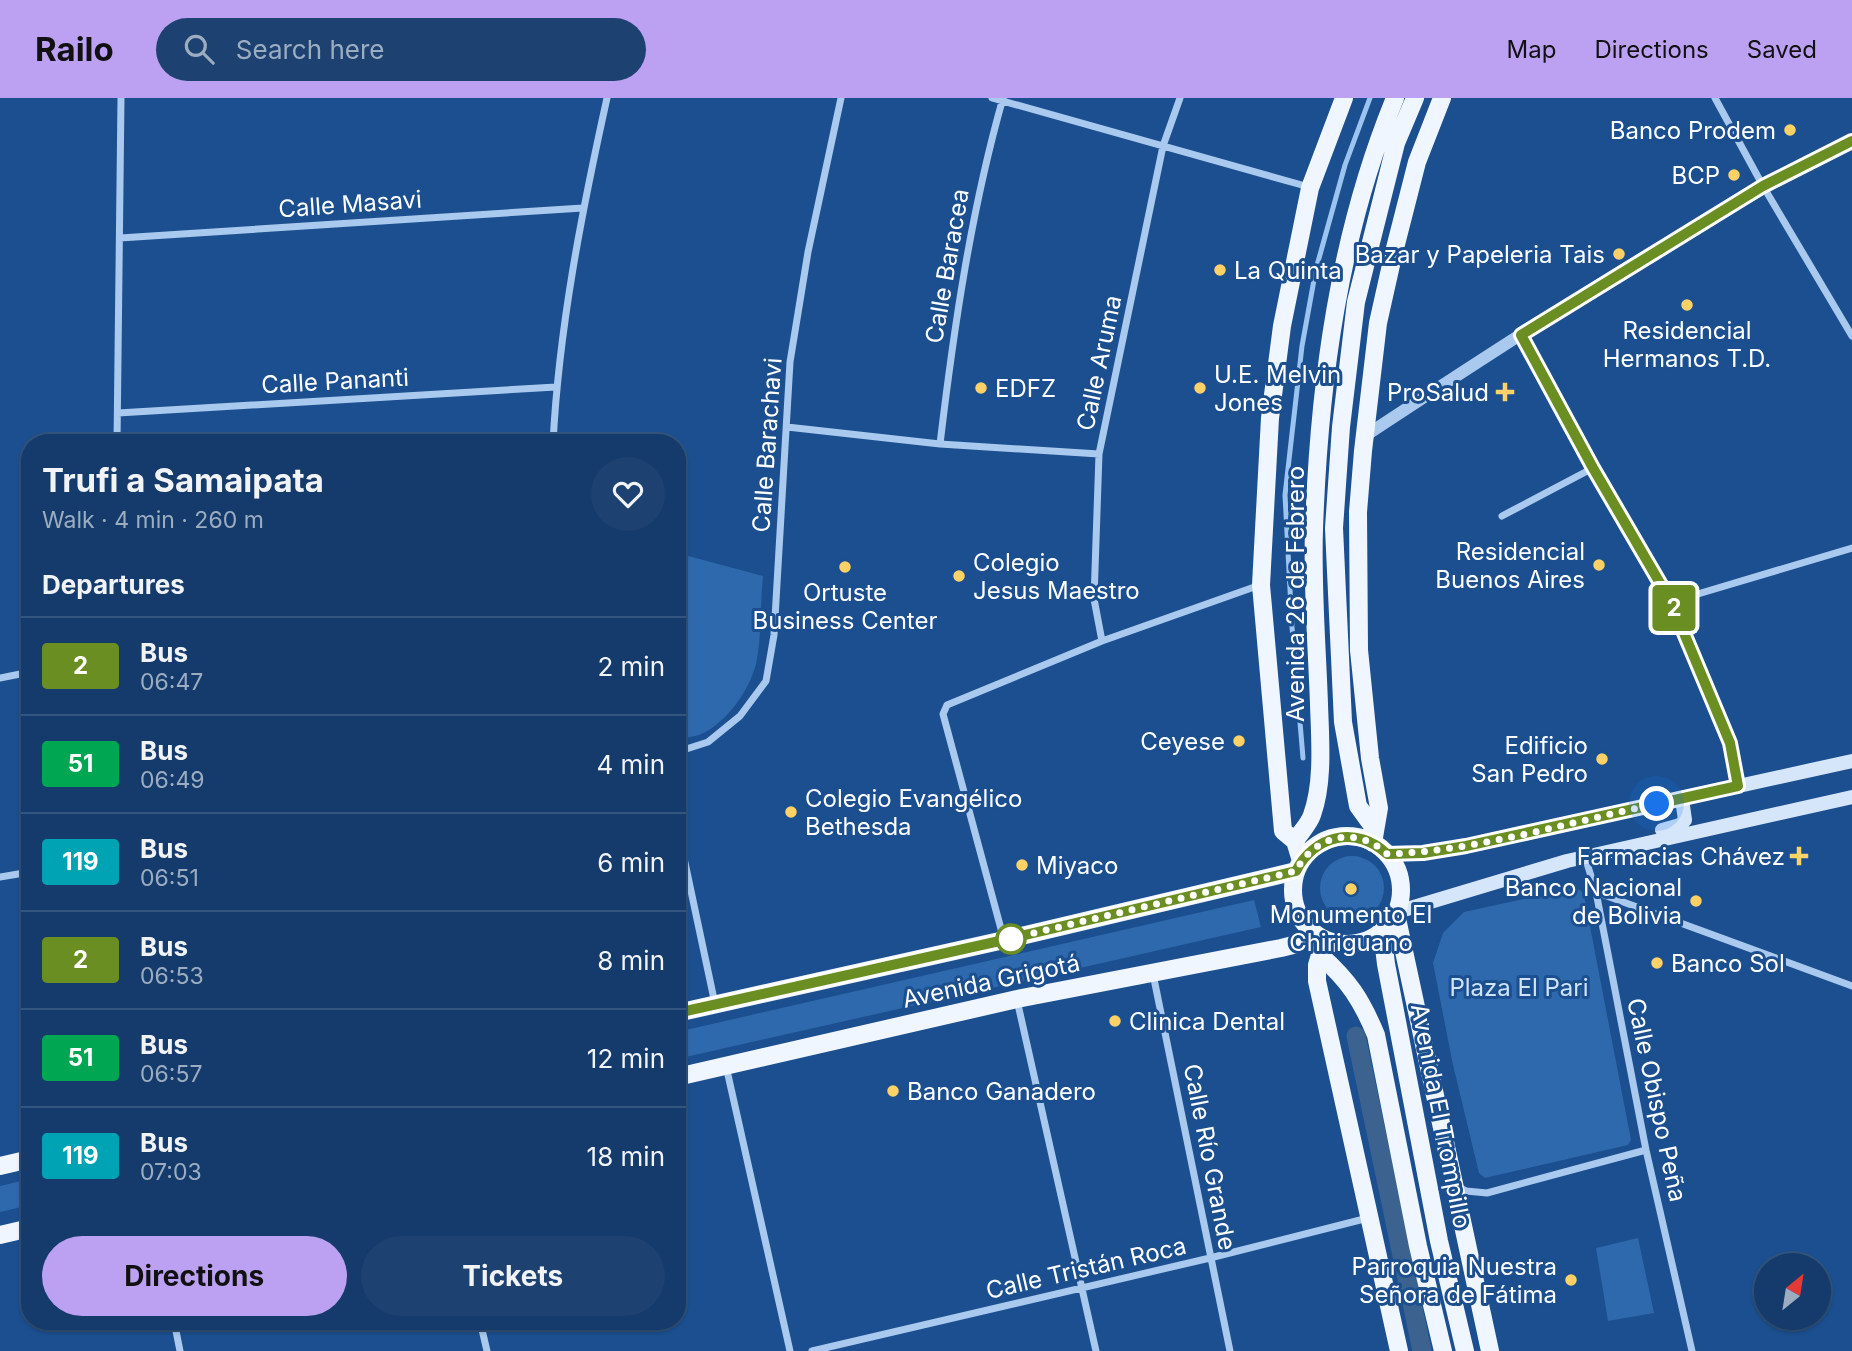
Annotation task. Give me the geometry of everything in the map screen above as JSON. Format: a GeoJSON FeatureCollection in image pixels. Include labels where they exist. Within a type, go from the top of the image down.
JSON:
{"type":"FeatureCollection","features":[{"type":"Feature","properties":{"kind":"main road","name":"Avenida 26 de Febrero"},"geometry":{"type":"LineString","coordinates":[[1298,866],[1294,842],[1283,831],[1261,585],[1270,418],[1282,326],[1310,188],[1344,98]]}},
{"type":"Feature","properties":{"kind":"main road","name":"Avenida 26 de Febrero"},"geometry":{"type":"LineString","coordinates":[[1294,842],[1312,816],[1320,773],[1314,530],[1321,425],[1336,306],[1354,217],[1377,142],[1395,98]]}},
{"type":"Feature","properties":{"kind":"main road","name":"Avenida 26 de Febrero"},"geometry":{"type":"LineString","coordinates":[[1373,836],[1358,806],[1343,722],[1334,528],[1341,427],[1356,302],[1396,143],[1415,98]]}},
{"type":"Feature","properties":{"kind":"main road"},"geometry":{"type":"LineString","coordinates":[[1320,943],[1356,943],[1374,937],[1396,913],[1400,898],[1396,868],[1373,836],[1379,808],[1370,758],[1359,650],[1358,512],[1378,323],[1417,163],[1442,98]]}},
{"type":"Feature","properties":{"kind":"main road"},"geometry":{"type":"LineString","coordinates":[[1387,854],[1423,853],[1466,846],[1852,761]]}},
{"type":"Feature","properties":{"kind":"main road"},"geometry":{"type":"LineString","coordinates":[[1396,913],[1454,893],[1567,861],[1852,797]]}},
{"type":"Feature","properties":{"kind":"main road"},"geometry":{"type":"LineString","coordinates":[[1567,861],[1590,850],[1680,825],[1685,820],[1686,813],[1682,799]]}},
{"type":"Feature","properties":{"kind":"main road"},"geometry":{"type":"LineString","coordinates":[[1373,836],[1330,839],[1309,851],[1298,866],[1293,894],[1300,917],[1320,943],[1317,981],[1399,1351]]}},
{"type":"Feature","properties":{"kind":"main road","name":"Avenida Grigotá"},"geometry":{"type":"LineString","coordinates":[[686,1011],[1004,940],[1298,866]]}},
{"type":"Feature","properties":{"kind":"main road","name":"Avenida El Trompillo"},"geometry":{"type":"LineString","coordinates":[[1396,913],[1490,1351]]}},
{"type":"Feature","properties":{"kind":"main road","name":"Avenida El Trompillo"},"geometry":{"type":"LineString","coordinates":[[1382,931],[1439,1241],[1465,1351]]}},
{"type":"Feature","properties":{"kind":"main road","name":"Avenida Grigotá"},"geometry":{"type":"LineString","coordinates":[[686,1075],[1017,999],[1297,944],[1320,943]]}},
{"type":"Feature","properties":{"kind":"main road","name":"Avenida El Trompillo"},"geometry":{"type":"LineString","coordinates":[[1320,943],[1364,1006],[1376,1035],[1418,1246],[1443,1351]]}},
{"type":"Feature","properties":{"kind":"main road"},"geometry":{"type":"LineString","coordinates":[[0,1166],[21,1161]]}},
{"type":"Feature","properties":{"kind":"main road"},"geometry":{"type":"LineString","coordinates":[[0,1235],[21,1230]]}},
{"type":"Feature","properties":{"kind":"street"},"geometry":{"type":"LineString","coordinates":[[117,434],[121,98]]}},
{"type":"Feature","properties":{"kind":"street"},"geometry":{"type":"LineString","coordinates":[[553,434],[556,387],[583,208],[607,98]]}},
{"type":"Feature","properties":{"kind":"street","name":"Calle Barachavi"},"geometry":{"type":"LineString","coordinates":[[686,749],[708,742],[740,716],[766,681],[774,635],[790,362],[806,266],[841,98]]}},
{"type":"Feature","properties":{"kind":"street"},"geometry":{"type":"LineString","coordinates":[[992,98],[1310,188]]}},
{"type":"Feature","properties":{"kind":"street","name":"Calle Aruma"},"geometry":{"type":"LineString","coordinates":[[1102,641],[1094,599],[1100,454],[1163,146],[1180,98]]}},
{"type":"Feature","properties":{"kind":"street"},"geometry":{"type":"LineString","coordinates":[[1715,98],[1763,186],[1852,336]]}},
{"type":"Feature","properties":{"kind":"street","name":"Calle Baracea"},"geometry":{"type":"LineString","coordinates":[[940,444],[953,328],[974,214],[1002,100]]}},
{"type":"Feature","properties":{"kind":"street"},"geometry":{"type":"LineString","coordinates":[[1365,436],[1521,335],[1763,186],[1852,141]]}},
{"type":"Feature","properties":{"kind":"street","name":"Calle Masavi"},"geometry":{"type":"LineString","coordinates":[[120,238],[583,208]]}},
{"type":"Feature","properties":{"kind":"street"},"geometry":{"type":"LineString","coordinates":[[1521,335],[1593,468],[1671,602],[1730,743],[1738,786]]}},
{"type":"Feature","properties":{"kind":"street","name":"Calle Pananti"},"geometry":{"type":"LineString","coordinates":[[118,414],[556,387]]}},
{"type":"Feature","properties":{"kind":"street"},"geometry":{"type":"LineString","coordinates":[[788,427],[940,444],[1100,454]]}},
{"type":"Feature","properties":{"kind":"street"},"geometry":{"type":"LineString","coordinates":[[1502,516],[1593,468]]}},
{"type":"Feature","properties":{"kind":"street"},"geometry":{"type":"LineString","coordinates":[[1671,602],[1852,548]]}},
{"type":"Feature","properties":{"kind":"street"},"geometry":{"type":"LineString","coordinates":[[1004,940],[943,714],[944,709],[947,705],[1102,641],[1261,585]]}},
{"type":"Feature","properties":{"kind":"street"},"geometry":{"type":"LineString","coordinates":[[0,678],[21,674]]}},
{"type":"Feature","properties":{"kind":"street","name":"Calle Obispo Peña"},"geometry":{"type":"LineString","coordinates":[[1585,857],[1596,892],[1646,1150],[1692,1351]]}},
{"type":"Feature","properties":{"kind":"street"},"geometry":{"type":"LineString","coordinates":[[686,867],[716,1005]]}},
{"type":"Feature","properties":{"kind":"street"},"geometry":{"type":"LineString","coordinates":[[0,877],[21,874]]}},
{"type":"Feature","properties":{"kind":"street"},"geometry":{"type":"LineString","coordinates":[[1596,892],[1852,986]]}},
{"type":"Feature","properties":{"kind":"street","name":"Calle Río Grande"},"geometry":{"type":"LineString","coordinates":[[1152,972],[1230,1351]]}},
{"type":"Feature","properties":{"kind":"street"},"geometry":{"type":"LineString","coordinates":[[1017,999],[1097,1351]]}},
{"type":"Feature","properties":{"kind":"street"},"geometry":{"type":"LineString","coordinates":[[726,1066],[790,1351]]}},
{"type":"Feature","properties":{"kind":"street"},"geometry":{"type":"LineString","coordinates":[[1455,1185],[1466,1191],[1487,1193],[1646,1150]]}},
{"type":"Feature","properties":{"kind":"street","name":"Calle Tristán Roca"},"geometry":{"type":"LineString","coordinates":[[812,1351],[1210,1258],[1368,1218]]}},
{"type":"Feature","properties":{"kind":"street"},"geometry":{"type":"LineString","coordinates":[[176,1330],[180,1351]]}},
{"type":"Feature","properties":{"kind":"street"},"geometry":{"type":"LineString","coordinates":[[482,1330],[486,1351]]}},
{"type":"Feature","properties":{"kind":"green space"},"geometry":{"type":"Polygon","coordinates":[[[686,555],[763,576],[758,654],[753,674],[735,706],[718,723],[699,735],[686,738],[686,555]]]}},
{"type":"Feature","properties":{"kind":"green space"},"geometry":{"type":"Polygon","coordinates":[[[1352,856],[1370,862],[1378,870],[1384,888],[1378,906],[1370,914],[1352,920],[1334,914],[1326,906],[1320,888],[1326,870],[1334,862],[1352,856]]]}},
{"type":"Feature","properties":{"kind":"green space","name":"Plaza El Pari"},"geometry":{"type":"Polygon","coordinates":[[[1574,888],[1584,895],[1631,1140],[1628,1145],[1485,1178],[1479,1173],[1453,1065],[1433,963],[1443,933],[1464,912],[1574,888]]]}},
{"type":"Feature","properties":{"kind":"green space"},"geometry":{"type":"Polygon","coordinates":[[[1254,900],[1261,927],[686,1057],[686,1030],[1254,900]]]}},
{"type":"Feature","properties":{"kind":"green space"},"geometry":{"type":"Polygon","coordinates":[[[21,1181],[21,1207],[0,1212],[0,1186],[21,1181]]]}},
{"type":"Feature","properties":{"kind":"green space"},"geometry":{"type":"Polygon","coordinates":[[[1638,1238],[1654,1313],[1608,1321],[1596,1248],[1638,1238]]]}},
{"type":"Feature","properties":{"kind":"waterway"},"geometry":{"type":"LineString","coordinates":[[1303,758],[1285,495],[1302,346],[1316,269],[1345,165],[1370,98]]}},
{"type":"Feature","properties":{"kind":"waterway"},"geometry":{"type":"LineString","coordinates":[[1356,1036],[1422,1351]]}},
{"type":"Feature","properties":{"kind":"bus line","name":"2"},"geometry":{"type":"LineString","coordinates":[[686,1011],[1296,871],[1309,851],[1320,843],[1341,836],[1363,838],[1387,854],[1423,853],[1738,786],[1730,743],[1671,602],[1593,468],[1521,335],[1763,186],[1852,141]]}},
{"type":"Feature","properties":{"kind":"place","name":"Banco Prodem"},"geometry":{"type":"Point","coordinates":[1790,130]}},
{"type":"Feature","properties":{"kind":"place","name":"BCP"},"geometry":{"type":"Point","coordinates":[1734,175]}},
{"type":"Feature","properties":{"kind":"place","name":"Bazar y Papeleria Tais"},"geometry":{"type":"Point","coordinates":[1619,254]}},
{"type":"Feature","properties":{"kind":"place","name":"La Quinta"},"geometry":{"type":"Point","coordinates":[1220,270]}},
{"type":"Feature","properties":{"kind":"place","name":"Residencial Hermanos T.D."},"geometry":{"type":"Point","coordinates":[1687,305]}},
{"type":"Feature","properties":{"kind":"place","name":"EDFZ"},"geometry":{"type":"Point","coordinates":[981,388]}},
{"type":"Feature","properties":{"kind":"place","name":"U.E. Melvin Jones"},"geometry":{"type":"Point","coordinates":[1200,388]}},
{"type":"Feature","properties":{"kind":"place","name":"ProSalud"},"geometry":{"type":"Point","coordinates":[1505,392]}},
{"type":"Feature","properties":{"kind":"place","name":"Residencial Buenos Aires"},"geometry":{"type":"Point","coordinates":[1599,565]}},
{"type":"Feature","properties":{"kind":"place","name":"Ortuste Business Center"},"geometry":{"type":"Point","coordinates":[845,567]}},
{"type":"Feature","properties":{"kind":"place","name":"Colegio Jesus Maestro"},"geometry":{"type":"Point","coordinates":[959,576]}},
{"type":"Feature","properties":{"kind":"place","name":"Ceyese"},"geometry":{"type":"Point","coordinates":[1239,741]}},
{"type":"Feature","properties":{"kind":"place","name":"Edificio San Pedro"},"geometry":{"type":"Point","coordinates":[1602,759]}},
{"type":"Feature","properties":{"kind":"place","name":"Colegio Evangélico Bethesda"},"geometry":{"type":"Point","coordinates":[791,812]}},
{"type":"Feature","properties":{"kind":"place","name":"Farmacias Chávez"},"geometry":{"type":"Point","coordinates":[1799,856]}},
{"type":"Feature","properties":{"kind":"place","name":"Miyaco"},"geometry":{"type":"Point","coordinates":[1022,865]}},
{"type":"Feature","properties":{"kind":"place","name":"Monumento El Chiriguano"},"geometry":{"type":"Point","coordinates":[1351,889]}},
{"type":"Feature","properties":{"kind":"place","name":"Banco Nacional de Bolivia"},"geometry":{"type":"Point","coordinates":[1696,901]}},
{"type":"Feature","properties":{"kind":"place","name":"Banco Sol"},"geometry":{"type":"Point","coordinates":[1657,963]}},
{"type":"Feature","properties":{"kind":"place","name":"Clinica Dental"},"geometry":{"type":"Point","coordinates":[1115,1021]}},
{"type":"Feature","properties":{"kind":"place","name":"Banco Ganadero"},"geometry":{"type":"Point","coordinates":[893,1091]}},
{"type":"Feature","properties":{"kind":"place","name":"Parroquia Nuestra Señora de Fátima"},"geometry":{"type":"Point","coordinates":[1571,1280]}},
{"type":"Feature","properties":{"kind":"route"},"geometry":{"type":"LineString","coordinates":[[1011,939],[1004,940],[1296,871],[1309,851],[1320,843],[1341,836],[1363,838],[1387,854],[1423,853],[1657,804]]}}]}
